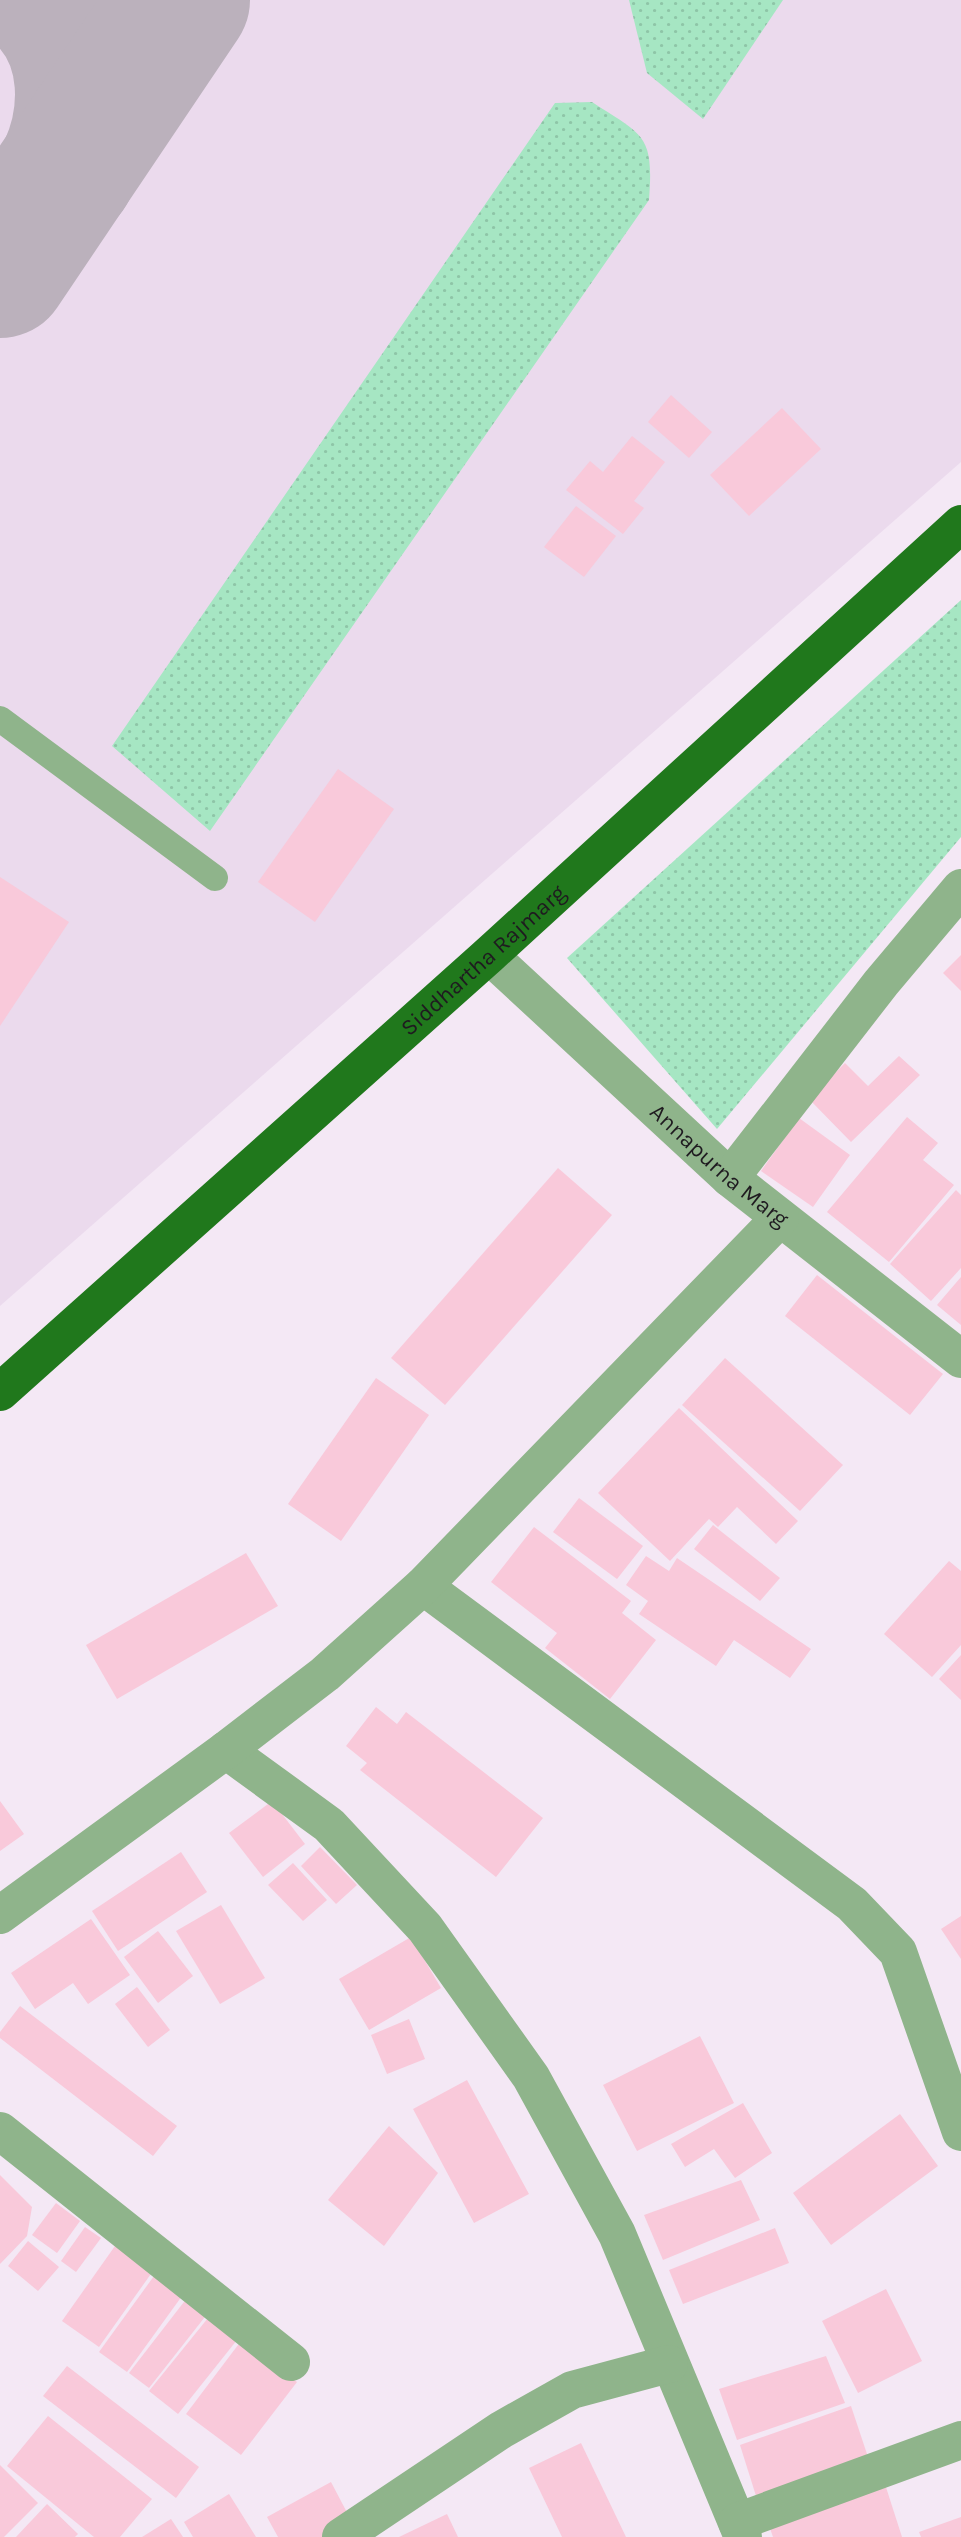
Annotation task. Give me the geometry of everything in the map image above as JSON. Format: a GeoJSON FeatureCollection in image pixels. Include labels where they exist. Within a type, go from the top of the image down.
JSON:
{"type":"FeatureCollection","features":[{"type":"Feature","properties":{"kind":"highway","name":"Siddhartha Rajmarg"},"geometry":{"type":"LineString","coordinates":[[0,1392],[489,955],[961,524]]}},
{"type":"Feature","properties":{"kind":"street"},"geometry":{"type":"LineString","coordinates":[[730,1178],[881,983],[961,888]]}},
{"type":"Feature","properties":{"kind":"street","name":"Annapurna Marg"},"geometry":{"type":"LineString","coordinates":[[489,955],[730,1178],[961,1359]]}},
{"type":"Feature","properties":{"kind":"street"},"geometry":{"type":"LineString","coordinates":[[0,1914],[226,1750],[325,1674],[423,1586],[780,1217]]}},
{"type":"Feature","properties":{"kind":"street"},"geometry":{"type":"LineString","coordinates":[[423,1586],[852,1903],[898,1952],[961,2132]]}},
{"type":"Feature","properties":{"kind":"street"},"geometry":{"type":"LineString","coordinates":[[226,1750],[329,1825],[433,1939],[531,2077],[617,2234],[740,2530],[961,2440]]}},
{"type":"Feature","properties":{"kind":"street"},"geometry":{"type":"LineString","coordinates":[[0,2131],[291,2362]]}},
{"type":"Feature","properties":{"kind":"street"},"geometry":{"type":"LineString","coordinates":[[341,2537],[501,2430],[572,2390],[669,2364]]}},
{"type":"Feature","properties":{"kind":"lane"},"geometry":{"type":"LineString","coordinates":[[0,719],[215,878]]}},
{"type":"Feature","properties":{"kind":"shaded area"},"geometry":{"type":"Polygon","coordinates":[[[0,0],[961,0],[961,462],[0,1306],[0,0]]]}},
{"type":"Feature","properties":{"kind":"green space"},"geometry":{"type":"Polygon","coordinates":[[[629,0],[783,0],[703,119],[647,73],[629,0]]]}},
{"type":"Feature","properties":{"kind":"green space"},"geometry":{"type":"Polygon","coordinates":[[[592,102],[624,122],[642,139],[650,162],[649,200],[210,831],[112,746],[555,103],[592,102]]]}},
{"type":"Feature","properties":{"kind":"green space"},"geometry":{"type":"Polygon","coordinates":[[[961,600],[961,837],[717,1129],[567,958],[961,600]]]}},
{"type":"Feature","properties":{"kind":"building"},"geometry":{"type":"Polygon","coordinates":[[[671,395],[712,432],[689,458],[648,422],[671,395]]]}},
{"type":"Feature","properties":{"kind":"building"},"geometry":{"type":"Polygon","coordinates":[[[782,408],[821,449],[749,516],[710,475],[782,408]]]}},
{"type":"Feature","properties":{"kind":"building"},"geometry":{"type":"Polygon","coordinates":[[[632,436],[665,462],[634,501],[644,508],[623,534],[566,490],[590,461],[603,472],[632,436]]]}},
{"type":"Feature","properties":{"kind":"building"},"geometry":{"type":"Polygon","coordinates":[[[576,506],[616,536],[584,577],[544,547],[576,506]]]}},
{"type":"Feature","properties":{"kind":"building"},"geometry":{"type":"Polygon","coordinates":[[[338,769],[394,809],[315,922],[258,882],[338,769]]]}},
{"type":"Feature","properties":{"kind":"building"},"geometry":{"type":"Polygon","coordinates":[[[0,877],[69,922],[0,1026],[0,877]]]}},
{"type":"Feature","properties":{"kind":"building"},"geometry":{"type":"Polygon","coordinates":[[[961,955],[961,991],[943,973],[961,955]]]}},
{"type":"Feature","properties":{"kind":"building"},"geometry":{"type":"Polygon","coordinates":[[[899,1056],[920,1075],[851,1142],[809,1099],[845,1063],[868,1086],[899,1056]]]}},
{"type":"Feature","properties":{"kind":"building"},"geometry":{"type":"Polygon","coordinates":[[[907,1117],[938,1143],[923,1160],[954,1185],[889,1262],[827,1212],[907,1117]]]}},
{"type":"Feature","properties":{"kind":"building"},"geometry":{"type":"Polygon","coordinates":[[[799,1118],[850,1155],[813,1207],[761,1171],[799,1118]]]}},
{"type":"Feature","properties":{"kind":"building"},"geometry":{"type":"Polygon","coordinates":[[[558,1168],[612,1215],[445,1405],[391,1358],[558,1168]]]}},
{"type":"Feature","properties":{"kind":"building"},"geometry":{"type":"Polygon","coordinates":[[[956,1190],[961,1195],[961,1268],[931,1301],[890,1264],[956,1190]]]}},
{"type":"Feature","properties":{"kind":"building"},"geometry":{"type":"Polygon","coordinates":[[[817,1275],[943,1374],[910,1415],[785,1316],[817,1275]]]}},
{"type":"Feature","properties":{"kind":"building"},"geometry":{"type":"Polygon","coordinates":[[[961,1277],[961,1325],[937,1305],[961,1277]]]}},
{"type":"Feature","properties":{"kind":"building"},"geometry":{"type":"Polygon","coordinates":[[[725,1358],[843,1465],[800,1511],[682,1405],[725,1358]]]}},
{"type":"Feature","properties":{"kind":"building"},"geometry":{"type":"Polygon","coordinates":[[[376,1378],[429,1415],[341,1541],[288,1504],[376,1378]]]}},
{"type":"Feature","properties":{"kind":"building"},"geometry":{"type":"Polygon","coordinates":[[[679,1408],[798,1521],[776,1544],[737,1507],[718,1527],[709,1519],[670,1561],[598,1493],[679,1408]]]}},
{"type":"Feature","properties":{"kind":"building"},"geometry":{"type":"Polygon","coordinates":[[[579,1498],[643,1546],[617,1579],[553,1532],[579,1498]]]}},
{"type":"Feature","properties":{"kind":"building"},"geometry":{"type":"Polygon","coordinates":[[[713,1525],[780,1578],[760,1601],[694,1549],[713,1525]]]}},
{"type":"Feature","properties":{"kind":"building"},"geometry":{"type":"Polygon","coordinates":[[[534,1527],[631,1601],[622,1613],[656,1640],[610,1699],[545,1648],[557,1633],[491,1582],[534,1527]]]}},
{"type":"Feature","properties":{"kind":"building"},"geometry":{"type":"Polygon","coordinates":[[[246,1553],[278,1606],[117,1699],[86,1645],[246,1553]]]}},
{"type":"Feature","properties":{"kind":"building"},"geometry":{"type":"Polygon","coordinates":[[[646,1556],[669,1571],[677,1558],[811,1649],[790,1678],[734,1640],[716,1666],[639,1614],[648,1601],[626,1585],[646,1556]]]}},
{"type":"Feature","properties":{"kind":"building"},"geometry":{"type":"Polygon","coordinates":[[[949,1561],[961,1571],[961,1645],[932,1677],[884,1634],[949,1561]]]}},
{"type":"Feature","properties":{"kind":"building"},"geometry":{"type":"Polygon","coordinates":[[[961,1655],[961,1700],[939,1679],[961,1655]]]}},
{"type":"Feature","properties":{"kind":"building"},"geometry":{"type":"Polygon","coordinates":[[[376,1707],[397,1724],[406,1712],[543,1818],[496,1877],[360,1770],[367,1763],[346,1746],[376,1707]]]}},
{"type":"Feature","properties":{"kind":"building"},"geometry":{"type":"Polygon","coordinates":[[[0,1801],[24,1834],[0,1851],[0,1801]]]}},
{"type":"Feature","properties":{"kind":"building"},"geometry":{"type":"Polygon","coordinates":[[[272,1801],[305,1844],[263,1877],[229,1833],[272,1801]]]}},
{"type":"Feature","properties":{"kind":"building"},"geometry":{"type":"Polygon","coordinates":[[[320,1847],[357,1885],[336,1904],[301,1866],[320,1847]]]}},
{"type":"Feature","properties":{"kind":"building"},"geometry":{"type":"Polygon","coordinates":[[[181,1852],[207,1892],[118,1951],[92,1911],[181,1852]]]}},
{"type":"Feature","properties":{"kind":"building"},"geometry":{"type":"Polygon","coordinates":[[[293,1863],[327,1900],[303,1921],[268,1885],[293,1863]]]}},
{"type":"Feature","properties":{"kind":"building"},"geometry":{"type":"Polygon","coordinates":[[[221,1905],[265,1978],[220,2004],[176,1931],[221,1905]]]}},
{"type":"Feature","properties":{"kind":"building"},"geometry":{"type":"Polygon","coordinates":[[[961,1916],[961,1959],[941,1929],[961,1916]]]}},
{"type":"Feature","properties":{"kind":"building"},"geometry":{"type":"Polygon","coordinates":[[[91,1919],[130,1975],[88,2004],[73,1983],[35,2009],[11,1973],[91,1919]]]}},
{"type":"Feature","properties":{"kind":"building"},"geometry":{"type":"Polygon","coordinates":[[[158,1931],[193,1976],[158,2003],[124,1957],[158,1931]]]}},
{"type":"Feature","properties":{"kind":"building"},"geometry":{"type":"Polygon","coordinates":[[[411,1937],[441,1988],[369,2030],[339,1979],[411,1937]]]}},
{"type":"Feature","properties":{"kind":"building"},"geometry":{"type":"Polygon","coordinates":[[[137,1987],[170,2030],[148,2047],[115,2004],[137,1987]]]}},
{"type":"Feature","properties":{"kind":"building"},"geometry":{"type":"Polygon","coordinates":[[[20,2006],[177,2126],[153,2156],[0,2038],[0,2032],[20,2006]]]}},
{"type":"Feature","properties":{"kind":"building"},"geometry":{"type":"Polygon","coordinates":[[[409,2019],[425,2059],[387,2074],[371,2035],[409,2019]]]}},
{"type":"Feature","properties":{"kind":"building"},"geometry":{"type":"Polygon","coordinates":[[[700,2036],[734,2103],[637,2151],[603,2085],[700,2036]]]}},
{"type":"Feature","properties":{"kind":"building"},"geometry":{"type":"Polygon","coordinates":[[[467,2080],[529,2194],[474,2223],[413,2109],[467,2080]]]}},
{"type":"Feature","properties":{"kind":"building"},"geometry":{"type":"Polygon","coordinates":[[[743,2103],[772,2153],[735,2178],[714,2149],[685,2167],[671,2144],[743,2103]]]}},
{"type":"Feature","properties":{"kind":"building"},"geometry":{"type":"Polygon","coordinates":[[[900,2114],[938,2166],[831,2245],[793,2193],[900,2114]]]}},
{"type":"Feature","properties":{"kind":"building"},"geometry":{"type":"Polygon","coordinates":[[[389,2126],[438,2173],[384,2246],[328,2200],[389,2126]]]}},
{"type":"Feature","properties":{"kind":"building"},"geometry":{"type":"Polygon","coordinates":[[[0,2175],[32,2207],[27,2236],[0,2264],[0,2175]]]}},
{"type":"Feature","properties":{"kind":"building"},"geometry":{"type":"Polygon","coordinates":[[[741,2180],[760,2220],[663,2260],[644,2215],[741,2180]]]}},
{"type":"Feature","properties":{"kind":"building"},"geometry":{"type":"Polygon","coordinates":[[[56,2203],[80,2221],[57,2253],[32,2235],[56,2203]]]}},
{"type":"Feature","properties":{"kind":"building"},"geometry":{"type":"Polygon","coordinates":[[[85,2227],[101,2238],[76,2272],[61,2261],[85,2227]]]}},
{"type":"Feature","properties":{"kind":"building"},"geometry":{"type":"Polygon","coordinates":[[[775,2228],[789,2263],[683,2304],[669,2270],[775,2228]]]}},
{"type":"Feature","properties":{"kind":"building"},"geometry":{"type":"Polygon","coordinates":[[[28,2241],[59,2267],[38,2291],[8,2266],[28,2241]]]}},
{"type":"Feature","properties":{"kind":"building"},"geometry":{"type":"Polygon","coordinates":[[[115,2246],[153,2271],[99,2347],[62,2321],[115,2246]]]}},
{"type":"Feature","properties":{"kind":"building"},"geometry":{"type":"Polygon","coordinates":[[[154,2276],[182,2296],[127,2372],[99,2352],[154,2276]]]}},
{"type":"Feature","properties":{"kind":"building"},"geometry":{"type":"Polygon","coordinates":[[[886,2289],[922,2361],[858,2393],[822,2321],[886,2289]]]}},
{"type":"Feature","properties":{"kind":"building"},"geometry":{"type":"Polygon","coordinates":[[[187,2298],[208,2313],[149,2388],[129,2373],[187,2298]]]}},
{"type":"Feature","properties":{"kind":"building"},"geometry":{"type":"Polygon","coordinates":[[[208,2318],[237,2340],[178,2414],[149,2391],[208,2318]]]}},
{"type":"Feature","properties":{"kind":"building"},"geometry":{"type":"Polygon","coordinates":[[[241,2341],[297,2382],[241,2455],[186,2414],[241,2341]]]}},
{"type":"Feature","properties":{"kind":"building"},"geometry":{"type":"Polygon","coordinates":[[[826,2356],[845,2403],[737,2440],[719,2389],[826,2356]]]}},
{"type":"Feature","properties":{"kind":"building"},"geometry":{"type":"Polygon","coordinates":[[[67,2366],[199,2467],[176,2498],[43,2396],[67,2366]]]}},
{"type":"Feature","properties":{"kind":"building"},"geometry":{"type":"Polygon","coordinates":[[[851,2406],[868,2457],[756,2496],[740,2445],[851,2406]]]}},
{"type":"Feature","properties":{"kind":"building"},"geometry":{"type":"Polygon","coordinates":[[[48,2416],[152,2499],[120,2537],[94,2537],[7,2466],[48,2416]]]}},
{"type":"Feature","properties":{"kind":"building"},"geometry":{"type":"Polygon","coordinates":[[[581,2443],[626,2537],[562,2537],[529,2468],[581,2443]]]}},
{"type":"Feature","properties":{"kind":"building"},"geometry":{"type":"Polygon","coordinates":[[[0,2465],[38,2503],[4,2537],[0,2537],[0,2465]]]}},
{"type":"Feature","properties":{"kind":"building"},"geometry":{"type":"Polygon","coordinates":[[[884,2481],[902,2537],[773,2537],[767,2520],[884,2481]]]}},
{"type":"Feature","properties":{"kind":"building"},"geometry":{"type":"Polygon","coordinates":[[[331,2482],[352,2522],[324,2537],[278,2537],[267,2517],[331,2482]]]}},
{"type":"Feature","properties":{"kind":"building"},"geometry":{"type":"Polygon","coordinates":[[[229,2494],[256,2537],[193,2537],[184,2522],[229,2494]]]}},
{"type":"Feature","properties":{"kind":"building"},"geometry":{"type":"Polygon","coordinates":[[[47,2504],[78,2534],[75,2537],[16,2537],[47,2504]]]}},
{"type":"Feature","properties":{"kind":"building"},"geometry":{"type":"Polygon","coordinates":[[[447,2514],[458,2537],[399,2537],[447,2514]]]}},
{"type":"Feature","properties":{"kind":"building"},"geometry":{"type":"Polygon","coordinates":[[[961,2517],[961,2537],[921,2537],[919,2532],[961,2517]]]}},
{"type":"Feature","properties":{"kind":"building"},"geometry":{"type":"Polygon","coordinates":[[[171,2519],[183,2537],[142,2537],[171,2519]]]}},
{"type":"Feature","properties":{"kind":"taxiway"},"geometry":{"type":"LineString","coordinates":[[49,0],[63,18],[73,38],[84,82],[81,127],[67,170]]}},
{"type":"Feature","properties":{"kind":"taxiway"},"geometry":{"type":"LineString","coordinates":[[0,269],[181,0]]}}]}
